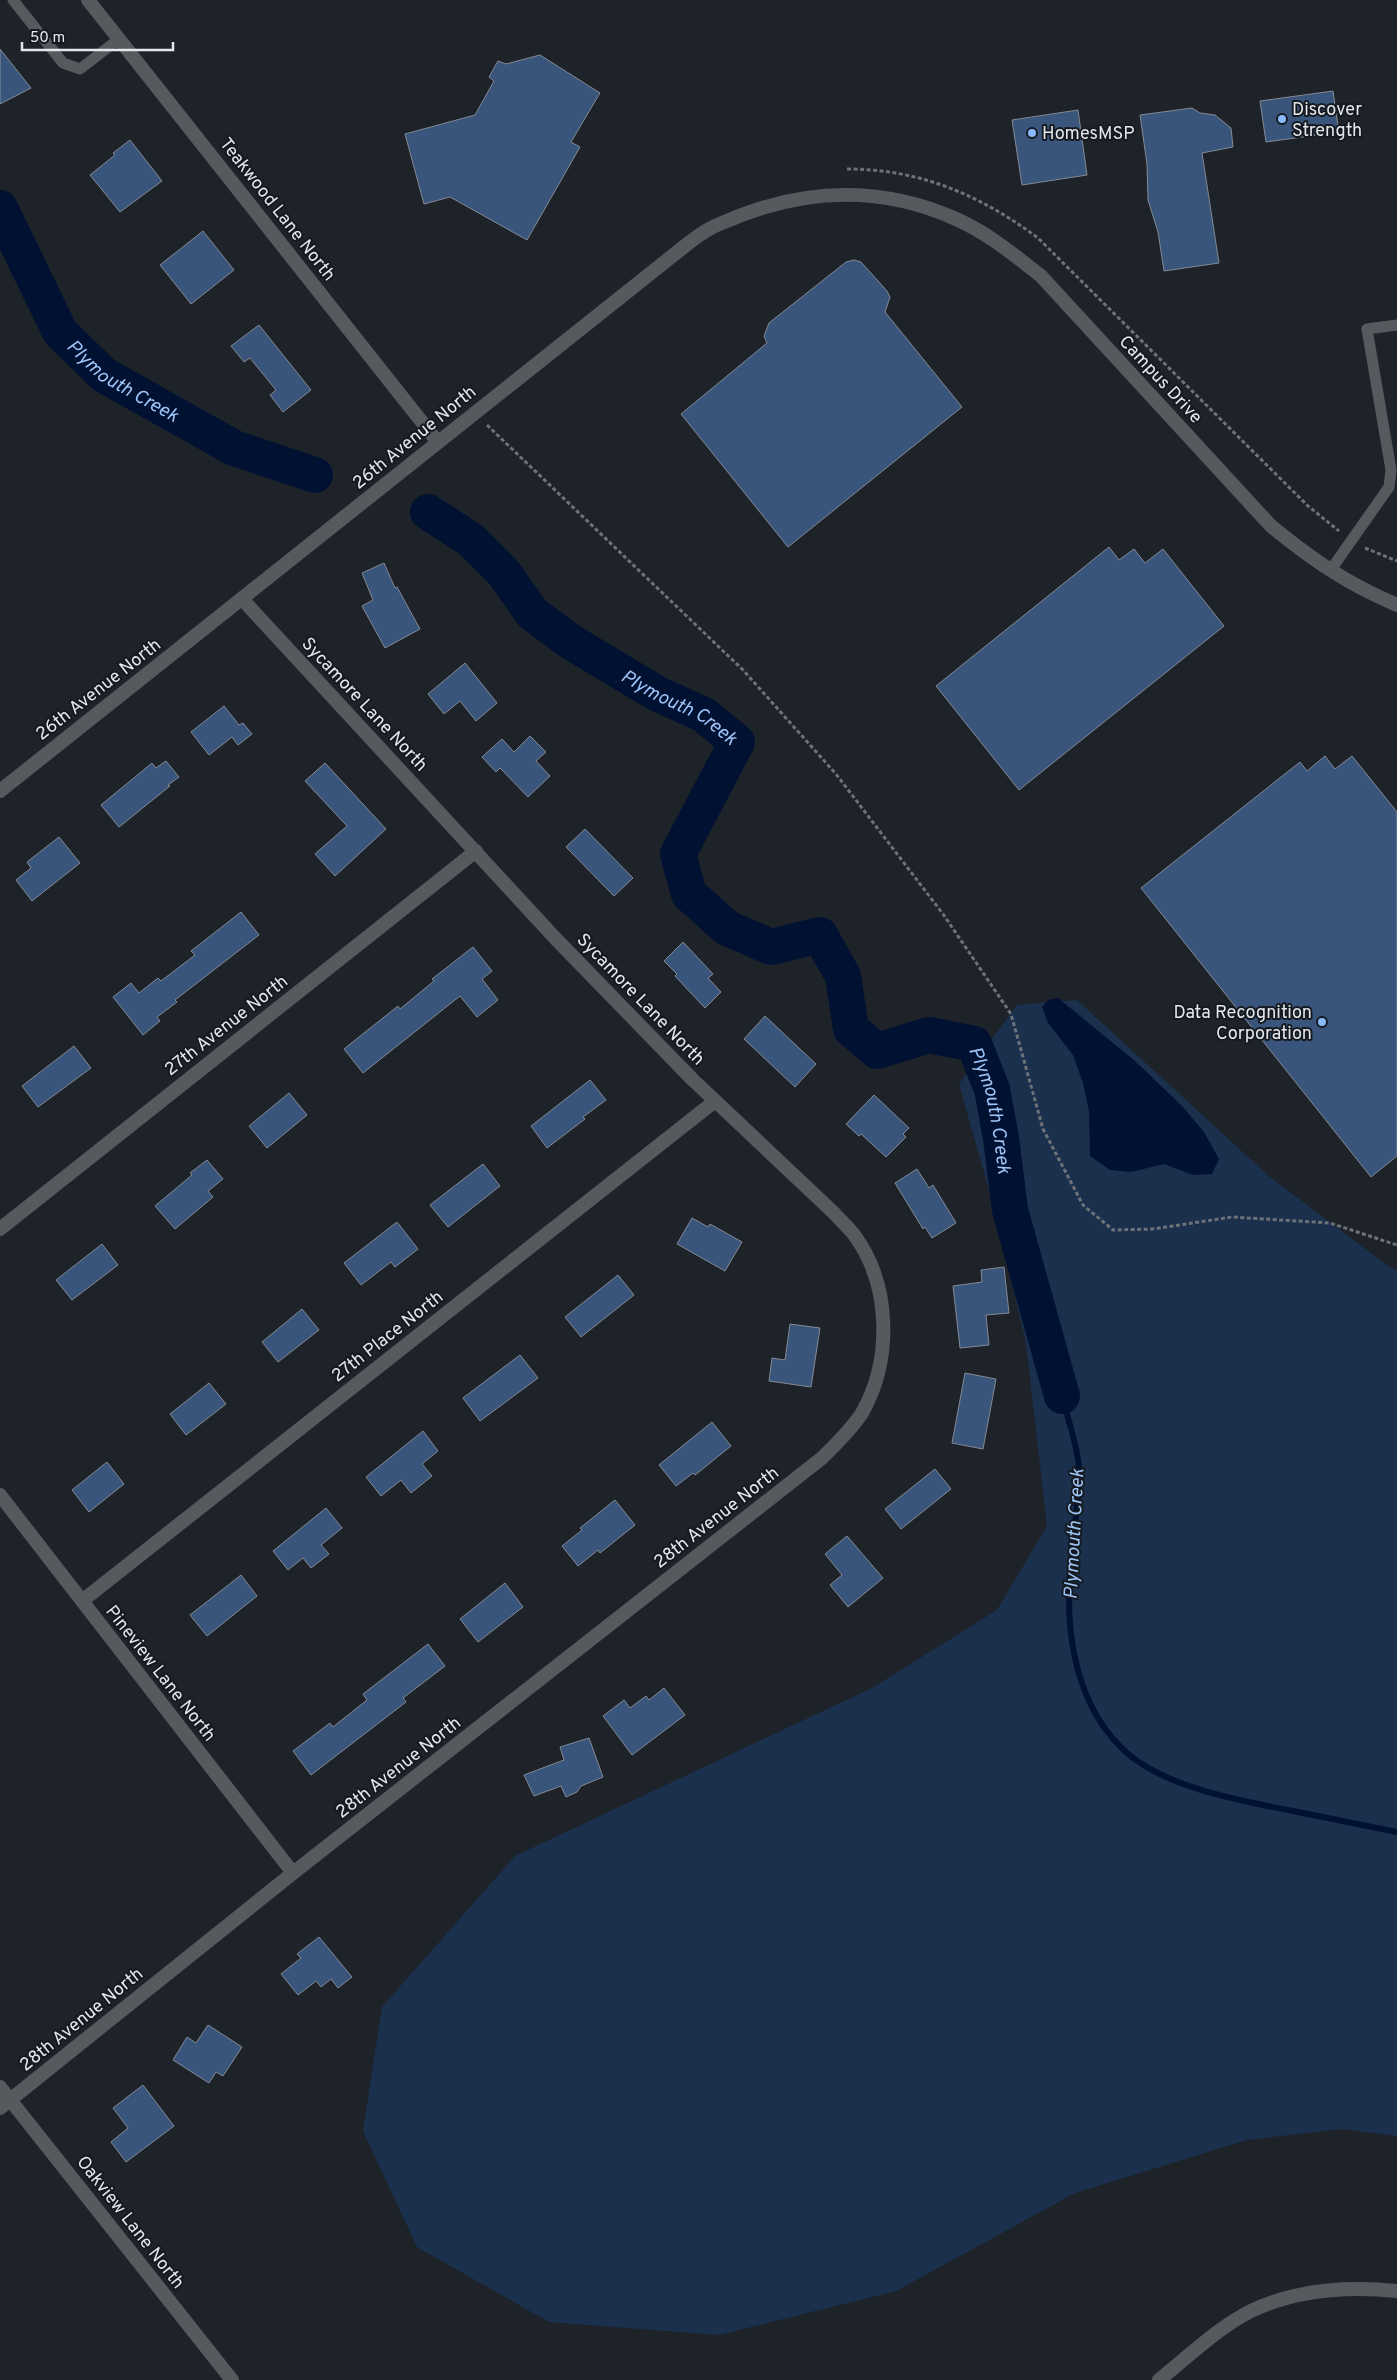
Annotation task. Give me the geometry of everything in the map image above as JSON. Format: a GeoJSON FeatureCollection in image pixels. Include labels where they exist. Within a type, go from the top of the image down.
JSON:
{"type":"FeatureCollection","features":[{"type":"Feature","properties":{"kind":"street","name":"Teakwood Lane North"},"geometry":{"type":"LineString","coordinates":[[88,0],[437,442]]}},
{"type":"Feature","properties":{"kind":"street","name":"26th Avenue North"},"geometry":{"type":"LineString","coordinates":[[0,790],[671,257],[711,228],[758,209],[807,196],[859,194],[887,198]]}},
{"type":"Feature","properties":{"kind":"street","name":"Campus Drive"},"geometry":{"type":"LineString","coordinates":[[887,198],[908,202],[957,219],[1001,244],[1041,276],[1271,526],[1314,561],[1360,589],[1397,605]]}},
{"type":"Feature","properties":{"kind":"street","name":"Sycamore Lane North"},"geometry":{"type":"LineString","coordinates":[[242,599],[555,938],[716,1101],[834,1213],[855,1236],[870,1264],[880,1292],[884,1324],[883,1354],[874,1384],[862,1412],[844,1437],[822,1458]]}},
{"type":"Feature","properties":{"kind":"street","name":"27th Avenue North"},"geometry":{"type":"LineString","coordinates":[[0,1229],[476,851]]}},
{"type":"Feature","properties":{"kind":"street","name":"27th Place North"},"geometry":{"type":"LineString","coordinates":[[82,1601],[716,1101]]}},
{"type":"Feature","properties":{"kind":"street","name":"28th Avenue North"},"geometry":{"type":"LineString","coordinates":[[5,2104],[293,1873],[822,1458]]}},
{"type":"Feature","properties":{"kind":"street","name":"Pineview Lane North"},"geometry":{"type":"LineString","coordinates":[[0,1495],[293,1873]]}},
{"type":"Feature","properties":{"kind":"street","name":"Oakview Lane North"},"geometry":{"type":"LineString","coordinates":[[0,2087],[5,2104],[232,2380]]}},
{"type":"Feature","properties":{"kind":"street"},"geometry":{"type":"LineString","coordinates":[[1159,2380],[1218,2333],[1250,2312],[1286,2298],[1322,2290],[1360,2287],[1397,2291]]}},
{"type":"Feature","properties":{"kind":"lane"},"geometry":{"type":"LineString","coordinates":[[12,0],[63,63],[71,66],[80,69],[119,39]]}},
{"type":"Feature","properties":{"kind":"lane"},"geometry":{"type":"LineString","coordinates":[[1330,571],[1391,492],[1389,487],[1391,470],[1367,329],[1397,325]]}},
{"type":"Feature","properties":{"kind":"lane"},"geometry":{"type":"LineString","coordinates":[[1385,436],[1397,434]]}},
{"type":"Feature","properties":{"kind":"path"},"geometry":{"type":"LineString","coordinates":[[847,169],[876,170],[925,179],[961,191],[989,205],[1023,227],[1061,259],[1308,506],[1373,553],[1397,561]]}},
{"type":"Feature","properties":{"kind":"path"},"geometry":{"type":"LineString","coordinates":[[474,413],[743,670],[842,781],[943,914],[1010,1014],[1043,1129],[1083,1205],[1113,1230],[1153,1229],[1232,1217],[1330,1223],[1397,1246]]}},
{"type":"Feature","properties":{"kind":"shaded area"},"geometry":{"type":"Polygon","coordinates":[[[1058,998],[1135,1061],[1182,1106],[1204,1132],[1219,1159],[1212,1174],[1193,1175],[1164,1164],[1131,1172],[1110,1170],[1090,1156],[1089,1111],[1083,1083],[1073,1055],[1048,1023],[1042,1007],[1048,1000],[1058,998]]]}},
{"type":"Feature","properties":{"kind":"shaded area"},"geometry":{"type":"Polygon","coordinates":[[[1077,1000],[1270,1177],[1397,1271],[1397,2136],[1342,2129],[1247,2140],[1075,2193],[896,2291],[719,2335],[549,2322],[417,2247],[363,2131],[382,2007],[515,1856],[872,1688],[997,1610],[1047,1526],[1026,1343],[990,1194],[959,1084],[1017,1005],[1077,1000]]]}},
{"type":"Feature","properties":{"kind":"building"},"geometry":{"type":"Polygon","coordinates":[[[0,49],[31,88],[0,104],[0,49]]]}},
{"type":"Feature","properties":{"kind":"building"},"geometry":{"type":"Polygon","coordinates":[[[540,55],[600,93],[571,142],[580,147],[527,240],[450,197],[424,204],[405,134],[475,115],[494,81],[489,77],[498,61],[506,64],[540,55]]]}},
{"type":"Feature","properties":{"kind":"building"},"geometry":{"type":"Polygon","coordinates":[[[1333,91],[1339,132],[1266,142],[1260,101],[1333,91]]]}},
{"type":"Feature","properties":{"kind":"building"},"geometry":{"type":"Polygon","coordinates":[[[1192,108],[1200,113],[1215,115],[1231,128],[1233,147],[1202,153],[1219,263],[1164,271],[1158,232],[1148,200],[1147,164],[1140,115],[1192,108]]]}},
{"type":"Feature","properties":{"kind":"building"},"geometry":{"type":"Polygon","coordinates":[[[1078,110],[1087,175],[1022,185],[1012,120],[1078,110]]]}},
{"type":"Feature","properties":{"kind":"building"},"geometry":{"type":"Polygon","coordinates":[[[130,140],[162,181],[120,212],[90,175],[130,140]]]}},
{"type":"Feature","properties":{"kind":"building"},"geometry":{"type":"Polygon","coordinates":[[[203,231],[234,270],[191,304],[160,265],[203,231]]]}},
{"type":"Feature","properties":{"kind":"building"},"geometry":{"type":"Polygon","coordinates":[[[854,260],[861,262],[887,291],[890,297],[885,312],[962,407],[788,547],[681,414],[767,343],[764,336],[769,323],[846,262],[854,260]]]}},
{"type":"Feature","properties":{"kind":"building"},"geometry":{"type":"Polygon","coordinates":[[[259,325],[311,390],[283,412],[270,395],[276,390],[250,358],[244,362],[231,346],[259,325]]]}},
{"type":"Feature","properties":{"kind":"building"},"geometry":{"type":"Polygon","coordinates":[[[1109,547],[1119,560],[1134,549],[1145,563],[1163,549],[1224,626],[1019,790],[936,686],[1109,547]]]}},
{"type":"Feature","properties":{"kind":"building"},"geometry":{"type":"Polygon","coordinates":[[[384,563],[395,588],[397,587],[420,629],[385,648],[362,606],[373,600],[362,573],[384,563]]]}},
{"type":"Feature","properties":{"kind":"building"},"geometry":{"type":"Polygon","coordinates":[[[465,663],[497,703],[476,721],[460,701],[444,714],[428,694],[465,663]]]}},
{"type":"Feature","properties":{"kind":"building"},"geometry":{"type":"Polygon","coordinates":[[[224,706],[239,725],[243,723],[252,734],[238,745],[232,737],[209,755],[191,732],[224,706]]]}},
{"type":"Feature","properties":{"kind":"building"},"geometry":{"type":"Polygon","coordinates":[[[530,736],[546,752],[536,761],[550,776],[528,797],[500,768],[496,772],[482,757],[502,739],[514,752],[530,736]]]}},
{"type":"Feature","properties":{"kind":"building","name":"Data Recognition Corporation"},"geometry":{"type":"Polygon","coordinates":[[[1325,756],[1335,769],[1352,756],[1397,812],[1397,1156],[1371,1177],[1141,888],[1300,762],[1307,771],[1325,756]]]}},
{"type":"Feature","properties":{"kind":"building"},"geometry":{"type":"Polygon","coordinates":[[[166,761],[179,777],[119,827],[101,805],[152,763],[156,768],[166,761]]]}},
{"type":"Feature","properties":{"kind":"building"},"geometry":{"type":"Polygon","coordinates":[[[325,763],[386,829],[335,876],[315,854],[347,826],[305,781],[325,763]]]}},
{"type":"Feature","properties":{"kind":"building"},"geometry":{"type":"Polygon","coordinates":[[[585,829],[633,878],[614,896],[566,847],[585,829]]]}},
{"type":"Feature","properties":{"kind":"building"},"geometry":{"type":"Polygon","coordinates":[[[59,837],[80,863],[32,901],[16,880],[31,868],[27,862],[59,837]]]}},
{"type":"Feature","properties":{"kind":"building"},"geometry":{"type":"Polygon","coordinates":[[[241,912],[259,935],[175,1000],[177,1002],[157,1017],[160,1021],[143,1035],[113,997],[131,983],[139,993],[158,978],[161,981],[195,955],[191,951],[241,912]]]}},
{"type":"Feature","properties":{"kind":"building"},"geometry":{"type":"Polygon","coordinates":[[[683,942],[713,974],[708,978],[721,992],[705,1008],[675,976],[677,974],[664,961],[683,942]]]}},
{"type":"Feature","properties":{"kind":"building"},"geometry":{"type":"Polygon","coordinates":[[[473,947],[492,971],[482,979],[498,1000],[477,1017],[460,996],[363,1073],[344,1049],[398,1006],[400,1009],[434,981],[432,979],[473,947]]]}},
{"type":"Feature","properties":{"kind":"building"},"geometry":{"type":"Polygon","coordinates":[[[765,1016],[816,1064],[795,1087],[744,1039],[765,1016]]]}},
{"type":"Feature","properties":{"kind":"building"},"geometry":{"type":"Polygon","coordinates":[[[74,1046],[91,1068],[38,1107],[22,1086],[74,1046]]]}},
{"type":"Feature","properties":{"kind":"building"},"geometry":{"type":"Polygon","coordinates":[[[590,1080],[606,1100],[547,1148],[531,1126],[590,1080]]]}},
{"type":"Feature","properties":{"kind":"building"},"geometry":{"type":"Polygon","coordinates":[[[289,1093],[307,1115],[267,1148],[249,1126],[289,1093]]]}},
{"type":"Feature","properties":{"kind":"building"},"geometry":{"type":"Polygon","coordinates":[[[874,1095],[909,1128],[903,1134],[906,1137],[886,1157],[861,1134],[859,1136],[846,1124],[874,1095]]]}},
{"type":"Feature","properties":{"kind":"building"},"geometry":{"type":"Polygon","coordinates":[[[207,1160],[223,1179],[208,1191],[213,1197],[175,1229],[155,1206],[192,1175],[190,1173],[207,1160]]]}},
{"type":"Feature","properties":{"kind":"building"},"geometry":{"type":"Polygon","coordinates":[[[483,1164],[500,1186],[448,1227],[430,1205],[483,1164]]]}},
{"type":"Feature","properties":{"kind":"building"},"geometry":{"type":"Polygon","coordinates":[[[917,1169],[929,1188],[933,1185],[956,1223],[932,1238],[925,1227],[923,1229],[895,1183],[917,1169]]]}},
{"type":"Feature","properties":{"kind":"building"},"geometry":{"type":"Polygon","coordinates":[[[692,1218],[708,1227],[710,1224],[742,1242],[725,1271],[677,1244],[692,1218]]]}},
{"type":"Feature","properties":{"kind":"building"},"geometry":{"type":"Polygon","coordinates":[[[397,1222],[418,1249],[395,1267],[391,1262],[361,1285],[344,1263],[397,1222]]]}},
{"type":"Feature","properties":{"kind":"building"},"geometry":{"type":"Polygon","coordinates":[[[102,1244],[118,1265],[72,1300],[56,1280],[102,1244]]]}},
{"type":"Feature","properties":{"kind":"building"},"geometry":{"type":"Polygon","coordinates":[[[1004,1267],[1009,1313],[986,1315],[989,1345],[960,1348],[953,1286],[982,1282],[981,1270],[1004,1267]]]}},
{"type":"Feature","properties":{"kind":"building"},"geometry":{"type":"Polygon","coordinates":[[[618,1275],[634,1295],[581,1337],[565,1317],[618,1275]]]}},
{"type":"Feature","properties":{"kind":"building"},"geometry":{"type":"Polygon","coordinates":[[[302,1309],[319,1330],[278,1362],[262,1342],[302,1309]]]}},
{"type":"Feature","properties":{"kind":"building"},"geometry":{"type":"Polygon","coordinates":[[[790,1324],[820,1328],[811,1387],[769,1381],[772,1358],[785,1360],[790,1324]]]}},
{"type":"Feature","properties":{"kind":"building"},"geometry":{"type":"Polygon","coordinates":[[[520,1355],[538,1378],[480,1421],[463,1398],[520,1355]]]}},
{"type":"Feature","properties":{"kind":"building"},"geometry":{"type":"Polygon","coordinates":[[[965,1373],[996,1379],[983,1449],[952,1443],[965,1373]]]}},
{"type":"Feature","properties":{"kind":"building"},"geometry":{"type":"Polygon","coordinates":[[[209,1383],[226,1404],[186,1435],[170,1414],[209,1383]]]}},
{"type":"Feature","properties":{"kind":"building"},"geometry":{"type":"Polygon","coordinates":[[[712,1422],[731,1446],[695,1475],[693,1473],[676,1486],[659,1465],[712,1422]]]}},
{"type":"Feature","properties":{"kind":"building"},"geometry":{"type":"Polygon","coordinates":[[[423,1431],[438,1451],[422,1464],[432,1476],[411,1493],[401,1480],[381,1496],[366,1477],[423,1431]]]}},
{"type":"Feature","properties":{"kind":"building"},"geometry":{"type":"Polygon","coordinates":[[[107,1462],[124,1484],[89,1512],[72,1490],[107,1462]]]}},
{"type":"Feature","properties":{"kind":"building"},"geometry":{"type":"Polygon","coordinates":[[[935,1469],[951,1489],[901,1529],[885,1509],[935,1469]]]}},
{"type":"Feature","properties":{"kind":"building"},"geometry":{"type":"Polygon","coordinates":[[[615,1500],[635,1525],[600,1553],[598,1550],[578,1566],[562,1546],[582,1530],[580,1528],[615,1500]]]}},
{"type":"Feature","properties":{"kind":"building"},"geometry":{"type":"Polygon","coordinates":[[[326,1508],[342,1528],[321,1545],[329,1554],[311,1568],[303,1558],[288,1570],[273,1551],[326,1508]]]}},
{"type":"Feature","properties":{"kind":"building"},"geometry":{"type":"Polygon","coordinates":[[[847,1536],[883,1578],[848,1607],[830,1585],[842,1575],[825,1554],[847,1536]]]}},
{"type":"Feature","properties":{"kind":"building"},"geometry":{"type":"Polygon","coordinates":[[[241,1575],[257,1596],[207,1636],[190,1615],[241,1575]]]}},
{"type":"Feature","properties":{"kind":"building"},"geometry":{"type":"Polygon","coordinates":[[[505,1583],[523,1607],[478,1642],[460,1619],[505,1583]]]}},
{"type":"Feature","properties":{"kind":"building"},"geometry":{"type":"Polygon","coordinates":[[[428,1644],[445,1666],[403,1698],[406,1702],[311,1775],[293,1751],[330,1723],[333,1727],[367,1700],[363,1694],[428,1644]]]}},
{"type":"Feature","properties":{"kind":"building"},"geometry":{"type":"Polygon","coordinates":[[[664,1688],[685,1715],[632,1755],[603,1716],[624,1700],[630,1708],[646,1696],[649,1700],[664,1688]]]}},
{"type":"Feature","properties":{"kind":"building"},"geometry":{"type":"Polygon","coordinates":[[[589,1738],[603,1777],[581,1786],[577,1792],[566,1797],[561,1786],[534,1796],[524,1775],[564,1760],[560,1747],[589,1738]]]}},
{"type":"Feature","properties":{"kind":"building"},"geometry":{"type":"Polygon","coordinates":[[[319,1937],[352,1977],[338,1988],[331,1979],[321,1987],[316,1981],[298,1995],[281,1974],[301,1958],[297,1954],[319,1937]]]}},
{"type":"Feature","properties":{"kind":"building"},"geometry":{"type":"Polygon","coordinates":[[[208,2025],[242,2047],[223,2076],[216,2072],[209,2083],[173,2060],[187,2037],[196,2043],[208,2025]]]}},
{"type":"Feature","properties":{"kind":"building"},"geometry":{"type":"Polygon","coordinates":[[[143,2085],[174,2126],[126,2162],[111,2142],[128,2128],[113,2108],[143,2085]]]}},
{"type":"Feature","properties":{"kind":"waterway","name":"Plymouth Creek"},"geometry":{"type":"LineString","coordinates":[[0,208],[60,332],[104,375],[234,448],[315,475]]}},
{"type":"Feature","properties":{"kind":"waterway","name":"Plymouth Creek"},"geometry":{"type":"LineString","coordinates":[[428,512],[471,540],[504,573],[532,613],[571,642],[656,693],[704,715],[737,742],[678,854],[689,894],[727,928],[771,947],[820,935],[843,976],[851,1029],[877,1051],[929,1035],[974,1044],[992,1089],[1001,1138],[1010,1210],[1062,1396]]}},
{"type":"Feature","properties":{"kind":"waterway","name":"Plymouth Creek"},"geometry":{"type":"LineString","coordinates":[[1062,1396],[1075,1443],[1079,1470],[1069,1582],[1072,1640],[1076,1661],[1089,1702],[1099,1720],[1112,1737],[1127,1753],[1144,1765],[1184,1784],[1251,1803],[1397,1832]]}},
{"type":"Feature","properties":{"kind":"place","name":"Discover Strength"},"geometry":{"type":"Point","coordinates":[1282,119]}},
{"type":"Feature","properties":{"kind":"place","name":"HomesMSP"},"geometry":{"type":"Point","coordinates":[1032,133]}},
{"type":"Feature","properties":{"kind":"place","name":"Data Recognition Corporation"},"geometry":{"type":"Point","coordinates":[1322,1022]}}]}
